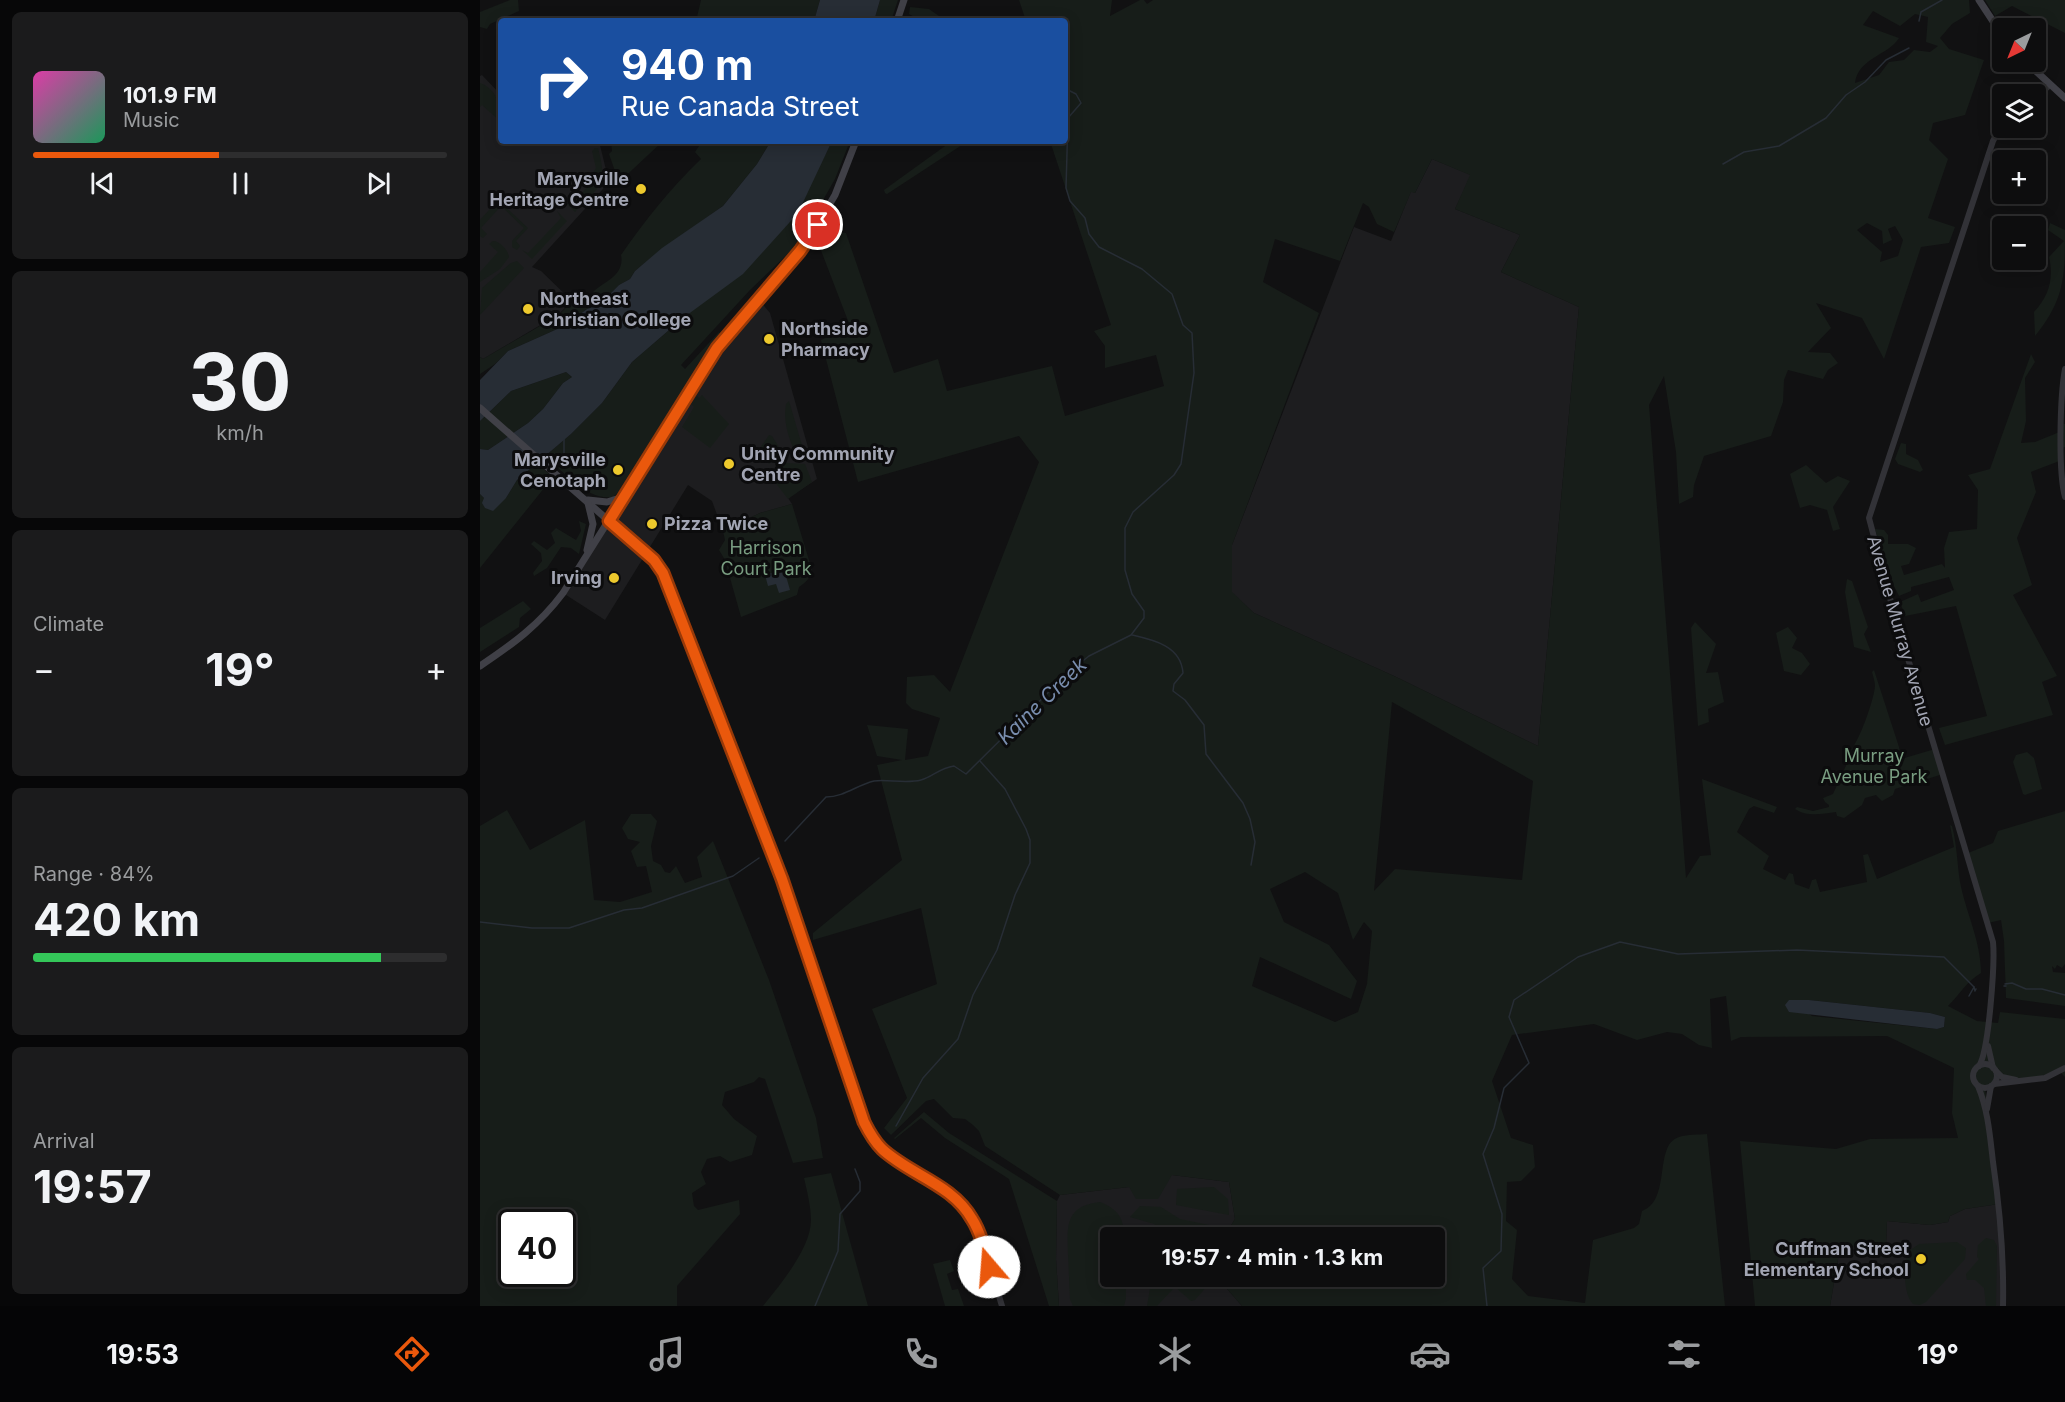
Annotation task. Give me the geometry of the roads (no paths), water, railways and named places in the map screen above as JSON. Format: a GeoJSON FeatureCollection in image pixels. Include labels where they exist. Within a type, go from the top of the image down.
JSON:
{"type":"FeatureCollection","features":[{"type":"Feature","properties":{"kind":"main road"},"geometry":{"type":"LineString","coordinates":[[898,18],[904,0]]}},
{"type":"Feature","properties":{"kind":"main road"},"geometry":{"type":"LineString","coordinates":[[1979,0],[1992,20]]}},
{"type":"Feature","properties":{"kind":"main road"},"geometry":{"type":"LineString","coordinates":[[2036,72],[2065,98]]}},
{"type":"Feature","properties":{"kind":"main road"},"geometry":{"type":"LineString","coordinates":[[480,666],[541,621],[609,521],[717,348],[807,242],[835,195],[855,144]]}},
{"type":"Feature","properties":{"kind":"main road"},"geometry":{"type":"LineString","coordinates":[[480,408],[609,521]]}},
{"type":"Feature","properties":{"kind":"main road"},"geometry":{"type":"LineString","coordinates":[[587,500],[608,502],[623,497]]}},
{"type":"Feature","properties":{"kind":"main road"},"geometry":{"type":"LineString","coordinates":[[583,561],[593,531],[592,515],[587,500]]}},
{"type":"Feature","properties":{"kind":"street"},"geometry":{"type":"LineString","coordinates":[[2046,88],[2050,85]]}},
{"type":"Feature","properties":{"kind":"street","name":"Avenue Murray Avenue"},"geometry":{"type":"LineString","coordinates":[[1979,1066],[1987,1042],[1994,957],[1993,942],[1888,592],[1869,518],[1994,138]]}},
{"type":"Feature","properties":{"kind":"street"},"geometry":{"type":"LineString","coordinates":[[2065,369],[2062,390],[2061,477],[2065,497]]}},
{"type":"Feature","properties":{"kind":"street"},"geometry":{"type":"LineString","coordinates":[[609,521],[654,560],[663,573],[782,879],[864,1122],[873,1139],[887,1153],[949,1193],[966,1209],[977,1229],[1002,1306]]}},
{"type":"Feature","properties":{"kind":"street","name":"Avenue Murray Avenue"},"geometry":{"type":"LineString","coordinates":[[1987,1042],[1994,1070]]}},
{"type":"Feature","properties":{"kind":"street"},"geometry":{"type":"LineString","coordinates":[[2003,1306],[2002,1245],[1987,1112],[1973,1076],[1979,1066],[1987,1065],[2002,1077],[2019,1081]]}},
{"type":"Feature","properties":{"kind":"street"},"geometry":{"type":"LineString","coordinates":[[1978,1086],[1984,1088],[2045,1078],[2065,1068]]}},
{"type":"Feature","properties":{"kind":"street"},"geometry":{"type":"LineString","coordinates":[[1987,1112],[1993,1085],[1997,1078],[1994,1070]]}},
{"type":"Feature","properties":{"kind":"waterway"},"geometry":{"type":"LineString","coordinates":[[1919,21],[1921,12],[1942,0]]}},
{"type":"Feature","properties":{"kind":"waterway"},"geometry":{"type":"LineString","coordinates":[[1723,164],[1744,152],[1779,146],[1826,118],[1846,95],[1865,82],[1886,60],[1909,48]]}},
{"type":"Feature","properties":{"kind":"waterway","name":"Kaine Creek"},"geometry":{"type":"LineString","coordinates":[[1068,90],[1076,94],[1081,103],[1068,118]]}},
{"type":"Feature","properties":{"kind":"waterway","name":"Kaine Creek"},"geometry":{"type":"LineString","coordinates":[[785,841],[826,797],[839,795],[874,781],[921,780],[954,766],[966,774],[1070,671],[1089,656],[1131,635],[1144,618],[1144,611],[1132,594],[1125,570],[1125,528],[1133,512],[1174,475],[1181,464],[1194,373],[1192,333],[1183,325],[1172,294],[1142,269],[1099,247],[1089,234],[1085,218],[1070,201],[1066,188],[1067,144]]}},
{"type":"Feature","properties":{"kind":"waterway"},"geometry":{"type":"LineString","coordinates":[[564,439],[564,462]]}},
{"type":"Feature","properties":{"kind":"waterway"},"geometry":{"type":"LineString","coordinates":[[1132,635],[1157,642],[1172,650],[1177,656],[1183,673],[1174,684],[1173,691],[1185,700],[1204,725],[1206,754],[1243,803],[1250,819],[1255,842],[1251,865]]}},
{"type":"Feature","properties":{"kind":"waterway"},"geometry":{"type":"LineString","coordinates":[[896,1126],[923,1078],[958,1039],[973,995],[997,950],[1015,895],[1030,863],[1030,840],[1026,829],[1005,789],[980,761]]}},
{"type":"Feature","properties":{"kind":"waterway","name":"Kaine Creek"},"geometry":{"type":"LineString","coordinates":[[480,922],[532,928],[569,928],[624,910],[642,908],[733,876],[759,858]]}},
{"type":"Feature","properties":{"kind":"waterway"},"geometry":{"type":"LineString","coordinates":[[1487,1306],[1483,1268],[1501,1251],[1502,1214],[1483,1154],[1494,1128],[1504,1088],[1529,1063],[1509,1017],[1514,1000],[1578,957],[1620,942],[1678,954],[1797,950],[1944,957],[1974,987]]}},
{"type":"Feature","properties":{"kind":"waterway"},"geometry":{"type":"LineString","coordinates":[[2005,984],[2012,983],[2026,989],[2042,989],[2065,995]]}},
{"type":"Feature","properties":{"kind":"waterway"},"geometry":{"type":"LineString","coordinates":[[1969,996],[1974,987],[1975,991],[1976,989]]}},
{"type":"Feature","properties":{"kind":"waterway"},"geometry":{"type":"LineString","coordinates":[[815,1306],[838,1251],[840,1214],[860,1191],[860,1182],[855,1169]]}},
{"type":"Feature","properties":{"kind":"place","name":"Marysville Heritage Centre"},"geometry":{"type":"Point","coordinates":[641,189]}},
{"type":"Feature","properties":{"kind":"place","name":"Northeast Christian College"},"geometry":{"type":"Point","coordinates":[528,309]}},
{"type":"Feature","properties":{"kind":"place","name":"Northside Pharmacy"},"geometry":{"type":"Point","coordinates":[769,339]}},
{"type":"Feature","properties":{"kind":"place","name":"Unity Community Centre"},"geometry":{"type":"Point","coordinates":[729,464]}},
{"type":"Feature","properties":{"kind":"place","name":"Marysville Cenotaph"},"geometry":{"type":"Point","coordinates":[618,470]}},
{"type":"Feature","properties":{"kind":"place","name":"Pizza Twice"},"geometry":{"type":"Point","coordinates":[652,524]}},
{"type":"Feature","properties":{"kind":"place","name":"Irving"},"geometry":{"type":"Point","coordinates":[614,578]}},
{"type":"Feature","properties":{"kind":"place","name":"Cuffman Street Elementary School"},"geometry":{"type":"Point","coordinates":[1921,1259]}},
{"type":"Feature","properties":{"kind":"park label","name":"Harrison Court Park"},"geometry":{"type":"Point","coordinates":[766,558]}},
{"type":"Feature","properties":{"kind":"park label","name":"Murray Avenue Park"},"geometry":{"type":"Point","coordinates":[1874,766]}}]}
